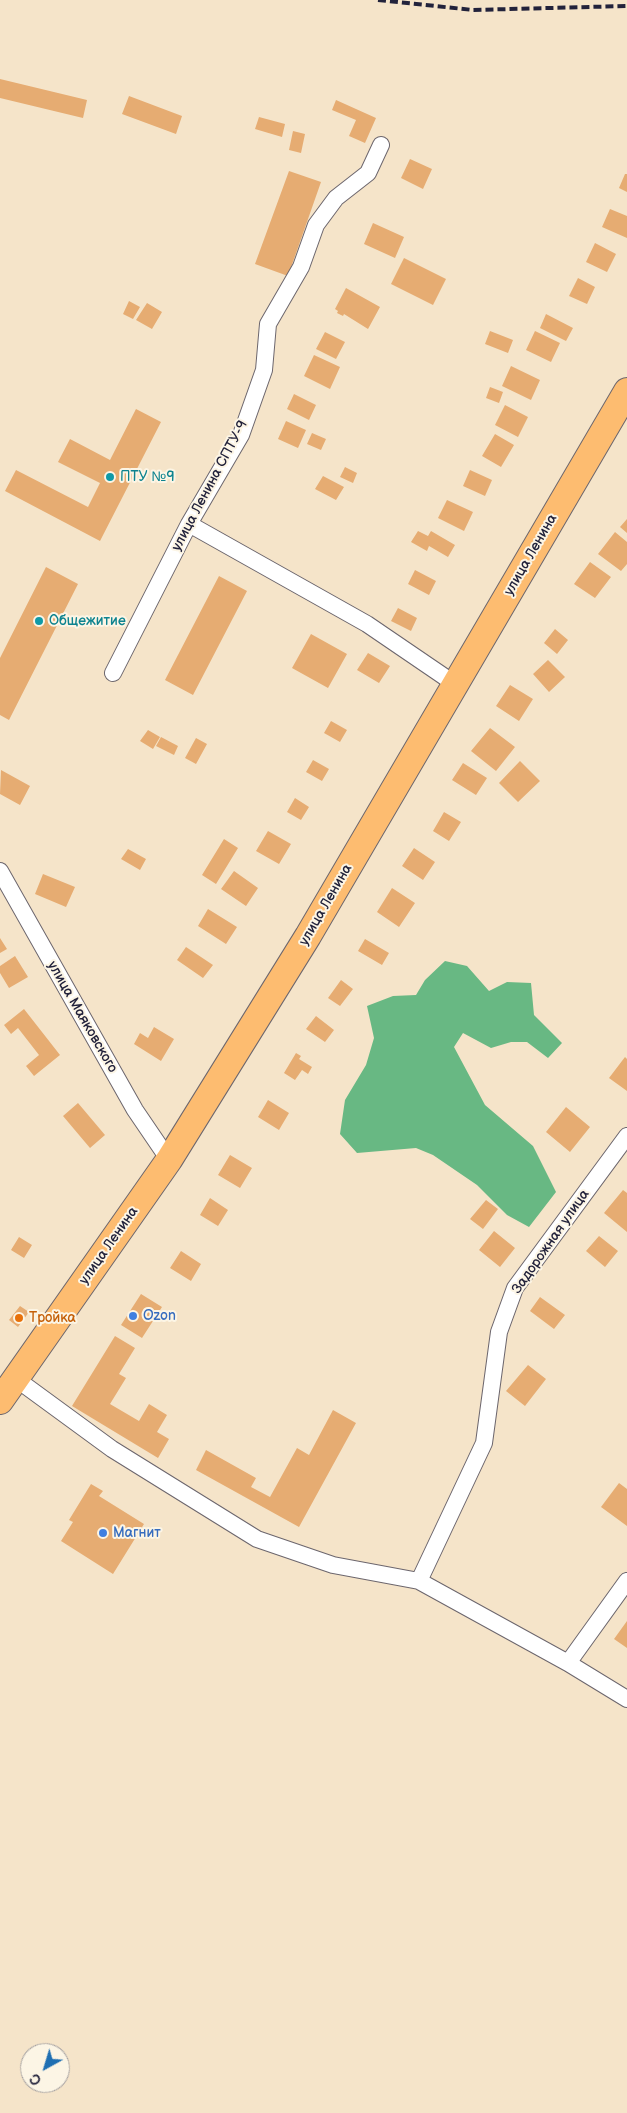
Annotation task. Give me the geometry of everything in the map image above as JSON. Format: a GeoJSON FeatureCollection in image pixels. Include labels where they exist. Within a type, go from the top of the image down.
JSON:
{"type":"FeatureCollection","features":[{"type":"Feature","properties":{"kind":"main road","name":"улица Ленина"},"geometry":{"type":"LineString","coordinates":[[0,1401],[169,1160],[308,936],[627,391]]}},
{"type":"Feature","properties":{"kind":"street","name":"улица Ленина СПТУ-9"},"geometry":{"type":"LineString","coordinates":[[113,673],[189,524],[240,435],[264,370],[268,324],[301,267],[316,225],[336,198],[368,173],[381,145]]}},
{"type":"Feature","properties":{"kind":"street"},"geometry":{"type":"LineString","coordinates":[[189,524],[368,624],[455,684]]}},
{"type":"Feature","properties":{"kind":"street","name":"улица Маяковского"},"geometry":{"type":"LineString","coordinates":[[0,872],[135,1110],[169,1160]]}},
{"type":"Feature","properties":{"kind":"street","name":"Задорожная улица"},"geometry":{"type":"LineString","coordinates":[[418,1582],[484,1443],[499,1332],[515,1288],[627,1136]]}},
{"type":"Feature","properties":{"kind":"street"},"geometry":{"type":"LineString","coordinates":[[15,1378],[112,1449],[256,1539],[333,1565],[418,1582],[568,1663],[627,1699]]}},
{"type":"Feature","properties":{"kind":"street"},"geometry":{"type":"LineString","coordinates":[[568,1663],[627,1581]]}},
{"type":"Feature","properties":{"kind":"green space"},"geometry":{"type":"Polygon","coordinates":[[[445,961],[467,966],[489,991],[507,982],[531,983],[534,1015],[562,1043],[548,1058],[527,1042],[511,1042],[491,1048],[463,1033],[454,1047],[485,1105],[533,1146],[556,1192],[529,1227],[507,1215],[477,1185],[433,1155],[416,1148],[357,1153],[340,1134],[345,1100],[366,1065],[374,1038],[367,1006],[393,996],[416,995],[425,980],[445,961]]]}},
{"type":"Feature","properties":{"kind":"building"},"geometry":{"type":"Polygon","coordinates":[[[0,79],[87,100],[83,118],[0,98],[0,79]]]}},
{"type":"Feature","properties":{"kind":"building"},"geometry":{"type":"Polygon","coordinates":[[[129,96],[182,116],[176,134],[122,114],[129,96]]]}},
{"type":"Feature","properties":{"kind":"building"},"geometry":{"type":"Polygon","coordinates":[[[336,100],[376,118],[365,143],[349,136],[356,120],[332,110],[336,100]]]}},
{"type":"Feature","properties":{"kind":"building"},"geometry":{"type":"Polygon","coordinates":[[[259,117],[285,124],[282,137],[255,129],[259,117]]]}},
{"type":"Feature","properties":{"kind":"building"},"geometry":{"type":"Polygon","coordinates":[[[293,131],[305,134],[301,153],[289,150],[293,131]]]}},
{"type":"Feature","properties":{"kind":"building"},"geometry":{"type":"Polygon","coordinates":[[[410,159],[432,169],[423,189],[401,178],[410,159]]]}},
{"type":"Feature","properties":{"kind":"building"},"geometry":{"type":"Polygon","coordinates":[[[289,171],[321,182],[288,276],[255,264],[289,171]]]}},
{"type":"Feature","properties":{"kind":"building"},"geometry":{"type":"Polygon","coordinates":[[[625,174],[627,174],[627,192],[619,188],[625,174]]]}},
{"type":"Feature","properties":{"kind":"building"},"geometry":{"type":"Polygon","coordinates":[[[610,209],[627,216],[627,238],[602,227],[610,209]]]}},
{"type":"Feature","properties":{"kind":"building"},"geometry":{"type":"Polygon","coordinates":[[[373,223],[404,237],[395,258],[364,244],[373,223]]]}},
{"type":"Feature","properties":{"kind":"building"},"geometry":{"type":"Polygon","coordinates":[[[595,243],[616,254],[607,272],[586,262],[595,243]]]}},
{"type":"Feature","properties":{"kind":"building"},"geometry":{"type":"Polygon","coordinates":[[[404,258],[446,279],[433,305],[391,284],[404,258]]]}},
{"type":"Feature","properties":{"kind":"building"},"geometry":{"type":"Polygon","coordinates":[[[578,278],[595,287],[587,304],[569,296],[578,278]]]}},
{"type":"Feature","properties":{"kind":"building"},"geometry":{"type":"Polygon","coordinates":[[[346,288],[380,307],[368,329],[344,314],[343,316],[337,313],[338,311],[335,309],[346,288]]]}},
{"type":"Feature","properties":{"kind":"building"},"geometry":{"type":"Polygon","coordinates":[[[129,301],[140,307],[133,319],[123,314],[129,301]]]}},
{"type":"Feature","properties":{"kind":"building"},"geometry":{"type":"Polygon","coordinates":[[[147,303],[162,312],[152,329],[136,320],[147,303]]]}},
{"type":"Feature","properties":{"kind":"building"},"geometry":{"type":"Polygon","coordinates":[[[546,314],[573,328],[566,341],[540,328],[546,314]]]}},
{"type":"Feature","properties":{"kind":"building"},"geometry":{"type":"Polygon","coordinates":[[[490,331],[513,340],[508,353],[485,344],[490,331]]]}},
{"type":"Feature","properties":{"kind":"building"},"geometry":{"type":"Polygon","coordinates":[[[535,331],[560,343],[551,362],[526,350],[535,331]]]}},
{"type":"Feature","properties":{"kind":"building"},"geometry":{"type":"Polygon","coordinates":[[[325,332],[345,342],[336,359],[316,349],[325,332]]]}},
{"type":"Feature","properties":{"kind":"building"},"geometry":{"type":"Polygon","coordinates":[[[314,355],[340,367],[330,389],[304,376],[314,355]]]}},
{"type":"Feature","properties":{"kind":"building"},"geometry":{"type":"Polygon","coordinates":[[[511,366],[540,380],[531,400],[502,386],[511,366]]]}},
{"type":"Feature","properties":{"kind":"building"},"geometry":{"type":"Polygon","coordinates":[[[490,387],[503,392],[499,403],[486,398],[490,387]]]}},
{"type":"Feature","properties":{"kind":"building"},"geometry":{"type":"Polygon","coordinates":[[[294,394],[316,405],[309,420],[287,409],[294,394]]]}},
{"type":"Feature","properties":{"kind":"building"},"geometry":{"type":"Polygon","coordinates":[[[505,405],[528,417],[518,437],[495,425],[505,405]]]}},
{"type":"Feature","properties":{"kind":"building","name":"ПТУ №9"},"geometry":{"type":"Polygon","coordinates":[[[136,409],[161,422],[100,541],[5,491],[16,470],[88,507],[100,483],[58,462],[70,439],[110,460],[136,409]]]}},
{"type":"Feature","properties":{"kind":"building"},"geometry":{"type":"Polygon","coordinates":[[[286,421],[306,430],[298,448],[278,439],[286,421]]]}},
{"type":"Feature","properties":{"kind":"building"},"geometry":{"type":"Polygon","coordinates":[[[312,433],[326,439],[321,450],[307,444],[312,433]]]}},
{"type":"Feature","properties":{"kind":"building"},"geometry":{"type":"Polygon","coordinates":[[[495,434],[514,445],[501,467],[482,456],[495,434]]]}},
{"type":"Feature","properties":{"kind":"building"},"geometry":{"type":"Polygon","coordinates":[[[345,467],[357,473],[353,483],[340,477],[345,467]]]}},
{"type":"Feature","properties":{"kind":"building"},"geometry":{"type":"Polygon","coordinates":[[[470,470],[492,480],[485,496],[463,486],[470,470]]]}},
{"type":"Feature","properties":{"kind":"building"},"geometry":{"type":"Polygon","coordinates":[[[323,476],[344,487],[336,500],[315,489],[323,476]]]}},
{"type":"Feature","properties":{"kind":"building"},"geometry":{"type":"Polygon","coordinates":[[[447,500],[473,512],[464,531],[438,518],[447,500]]]}},
{"type":"Feature","properties":{"kind":"building"},"geometry":{"type":"Polygon","coordinates":[[[627,519],[627,533],[620,527],[627,519]]]}},
{"type":"Feature","properties":{"kind":"building"},"geometry":{"type":"Polygon","coordinates":[[[418,531],[428,536],[431,531],[455,545],[448,557],[429,546],[427,551],[411,542],[418,531]]]}},
{"type":"Feature","properties":{"kind":"building"},"geometry":{"type":"Polygon","coordinates":[[[615,532],[627,542],[627,564],[621,571],[598,554],[615,532]]]}},
{"type":"Feature","properties":{"kind":"building"},"geometry":{"type":"Polygon","coordinates":[[[590,562],[611,577],[595,598],[574,584],[590,562]]]}},
{"type":"Feature","properties":{"kind":"building","name":"Общежитие"},"geometry":{"type":"Polygon","coordinates":[[[46,567],[78,584],[9,720],[0,715],[0,658],[46,567]]]}},
{"type":"Feature","properties":{"kind":"building"},"geometry":{"type":"Polygon","coordinates":[[[415,570],[436,581],[429,595],[408,584],[415,570]]]}},
{"type":"Feature","properties":{"kind":"building"},"geometry":{"type":"Polygon","coordinates":[[[219,576],[247,591],[193,695],[165,680],[219,576]]]}},
{"type":"Feature","properties":{"kind":"building"},"geometry":{"type":"Polygon","coordinates":[[[398,608],[417,618],[411,631],[391,621],[398,608]]]}},
{"type":"Feature","properties":{"kind":"building"},"geometry":{"type":"Polygon","coordinates":[[[555,629],[568,640],[557,654],[544,643],[555,629]]]}},
{"type":"Feature","properties":{"kind":"building"},"geometry":{"type":"Polygon","coordinates":[[[311,634],[347,654],[328,688],[292,668],[311,634]]]}},
{"type":"Feature","properties":{"kind":"building"},"geometry":{"type":"Polygon","coordinates":[[[368,653],[390,666],[379,683],[357,670],[368,653]]]}},
{"type":"Feature","properties":{"kind":"building"},"geometry":{"type":"Polygon","coordinates":[[[548,660],[565,677],[549,692],[533,674],[548,660]]]}},
{"type":"Feature","properties":{"kind":"building"},"geometry":{"type":"Polygon","coordinates":[[[510,685],[533,699],[519,721],[496,706],[510,685]]]}},
{"type":"Feature","properties":{"kind":"building"},"geometry":{"type":"Polygon","coordinates":[[[331,721],[347,730],[340,742],[324,733],[331,721]]]}},
{"type":"Feature","properties":{"kind":"building"},"geometry":{"type":"Polygon","coordinates":[[[490,728],[515,747],[496,771],[471,751],[490,728]]]}},
{"type":"Feature","properties":{"kind":"building"},"geometry":{"type":"Polygon","coordinates":[[[148,730],[160,737],[153,749],[140,741],[148,730]]]}},
{"type":"Feature","properties":{"kind":"building"},"geometry":{"type":"Polygon","coordinates":[[[161,737],[178,746],[174,755],[156,746],[161,737]]]}},
{"type":"Feature","properties":{"kind":"building"},"geometry":{"type":"Polygon","coordinates":[[[196,738],[207,744],[196,764],[185,758],[196,738]]]}},
{"type":"Feature","properties":{"kind":"building"},"geometry":{"type":"Polygon","coordinates":[[[313,760],[329,769],[322,781],[306,772],[313,760]]]}},
{"type":"Feature","properties":{"kind":"building"},"geometry":{"type":"Polygon","coordinates":[[[520,761],[540,781],[518,802],[499,783],[520,761]]]}},
{"type":"Feature","properties":{"kind":"building"},"geometry":{"type":"Polygon","coordinates":[[[463,763],[487,778],[476,795],[452,780],[463,763]]]}},
{"type":"Feature","properties":{"kind":"building"},"geometry":{"type":"Polygon","coordinates":[[[1,770],[30,786],[20,805],[0,794],[1,770]]]}},
{"type":"Feature","properties":{"kind":"building"},"geometry":{"type":"Polygon","coordinates":[[[295,798],[309,807],[301,820],[287,812],[295,798]]]}},
{"type":"Feature","properties":{"kind":"building"},"geometry":{"type":"Polygon","coordinates":[[[444,812],[461,822],[449,841],[433,831],[444,812]]]}},
{"type":"Feature","properties":{"kind":"building"},"geometry":{"type":"Polygon","coordinates":[[[268,831],[291,844],[279,864],[256,851],[268,831]]]}},
{"type":"Feature","properties":{"kind":"building"},"geometry":{"type":"Polygon","coordinates":[[[224,839],[238,848],[216,884],[202,875],[224,839]]]}},
{"type":"Feature","properties":{"kind":"building"},"geometry":{"type":"Polygon","coordinates":[[[414,848],[435,862],[423,880],[402,866],[414,848]]]}},
{"type":"Feature","properties":{"kind":"building"},"geometry":{"type":"Polygon","coordinates":[[[128,849],[146,859],[140,870],[121,859],[128,849]]]}},
{"type":"Feature","properties":{"kind":"building"},"geometry":{"type":"Polygon","coordinates":[[[234,871],[258,888],[246,906],[221,889],[234,871]]]}},
{"type":"Feature","properties":{"kind":"building"},"geometry":{"type":"Polygon","coordinates":[[[43,874],[75,887],[66,907],[35,894],[43,874]]]}},
{"type":"Feature","properties":{"kind":"building"},"geometry":{"type":"Polygon","coordinates":[[[392,888],[415,903],[399,927],[377,912],[392,888]]]}},
{"type":"Feature","properties":{"kind":"building"},"geometry":{"type":"Polygon","coordinates":[[[208,909],[237,927],[226,944],[198,926],[208,909]]]}},
{"type":"Feature","properties":{"kind":"building"},"geometry":{"type":"Polygon","coordinates":[[[0,938],[7,949],[0,953],[0,938]]]}},
{"type":"Feature","properties":{"kind":"building"},"geometry":{"type":"Polygon","coordinates":[[[365,939],[389,953],[382,965],[358,951],[365,939]]]}},
{"type":"Feature","properties":{"kind":"building"},"geometry":{"type":"Polygon","coordinates":[[[186,947],[213,965],[203,978],[177,960],[186,947]]]}},
{"type":"Feature","properties":{"kind":"building"},"geometry":{"type":"Polygon","coordinates":[[[15,956],[28,977],[9,988],[0,973],[0,966],[15,956]]]}},
{"type":"Feature","properties":{"kind":"building"},"geometry":{"type":"Polygon","coordinates":[[[341,980],[353,989],[340,1006],[328,998],[341,980]]]}},
{"type":"Feature","properties":{"kind":"building"},"geometry":{"type":"Polygon","coordinates":[[[24,1009],[60,1055],[34,1076],[26,1066],[39,1055],[18,1028],[11,1034],[4,1025],[24,1009]]]}},
{"type":"Feature","properties":{"kind":"building"},"geometry":{"type":"Polygon","coordinates":[[[316,1016],[334,1030],[325,1042],[306,1029],[316,1016]]]}},
{"type":"Feature","properties":{"kind":"building"},"geometry":{"type":"Polygon","coordinates":[[[154,1027],[174,1039],[161,1061],[134,1044],[140,1033],[148,1038],[154,1027]]]}},
{"type":"Feature","properties":{"kind":"building"},"geometry":{"type":"Polygon","coordinates":[[[296,1053],[301,1056],[299,1059],[312,1067],[308,1074],[302,1070],[295,1080],[284,1073],[296,1053]]]}},
{"type":"Feature","properties":{"kind":"building"},"geometry":{"type":"Polygon","coordinates":[[[625,1057],[627,1059],[627,1091],[609,1078],[625,1057]]]}},
{"type":"Feature","properties":{"kind":"building"},"geometry":{"type":"Polygon","coordinates":[[[268,1100],[289,1113],[279,1130],[258,1117],[268,1100]]]}},
{"type":"Feature","properties":{"kind":"building"},"geometry":{"type":"Polygon","coordinates":[[[78,1103],[105,1135],[90,1148],[63,1116],[78,1103]]]}},
{"type":"Feature","properties":{"kind":"building"},"geometry":{"type":"Polygon","coordinates":[[[566,1107],[590,1127],[570,1152],[546,1132],[566,1107]]]}},
{"type":"Feature","properties":{"kind":"building"},"geometry":{"type":"Polygon","coordinates":[[[230,1155],[252,1168],[240,1188],[218,1175],[230,1155]]]}},
{"type":"Feature","properties":{"kind":"building"},"geometry":{"type":"Polygon","coordinates":[[[623,1190],[627,1193],[627,1232],[604,1213],[623,1190]]]}},
{"type":"Feature","properties":{"kind":"building"},"geometry":{"type":"Polygon","coordinates":[[[210,1198],[228,1210],[218,1226],[200,1215],[210,1198]]]}},
{"type":"Feature","properties":{"kind":"building"},"geometry":{"type":"Polygon","coordinates":[[[486,1200],[498,1209],[483,1229],[470,1219],[486,1200]]]}},
{"type":"Feature","properties":{"kind":"building"},"geometry":{"type":"Polygon","coordinates":[[[494,1231],[515,1248],[500,1267],[479,1250],[494,1231]]]}},
{"type":"Feature","properties":{"kind":"building"},"geometry":{"type":"Polygon","coordinates":[[[599,1236],[618,1251],[605,1267],[586,1251],[599,1236]]]}},
{"type":"Feature","properties":{"kind":"building"},"geometry":{"type":"Polygon","coordinates":[[[19,1237],[32,1245],[24,1258],[11,1250],[19,1237]]]}},
{"type":"Feature","properties":{"kind":"building"},"geometry":{"type":"Polygon","coordinates":[[[181,1251],[201,1264],[191,1281],[170,1268],[181,1251]]]}},
{"type":"Feature","properties":{"kind":"building"},"geometry":{"type":"Polygon","coordinates":[[[141,1294],[162,1307],[142,1338],[121,1325],[141,1294]]]}},
{"type":"Feature","properties":{"kind":"building"},"geometry":{"type":"Polygon","coordinates":[[[540,1297],[565,1315],[554,1329],[530,1311],[540,1297]]]}},
{"type":"Feature","properties":{"kind":"building"},"geometry":{"type":"Polygon","coordinates":[[[20,1306],[29,1312],[18,1327],[9,1320],[20,1306]]]}},
{"type":"Feature","properties":{"kind":"building"},"geometry":{"type":"Polygon","coordinates":[[[115,1336],[135,1348],[119,1374],[126,1378],[110,1404],[139,1421],[149,1404],[167,1415],[157,1432],[169,1439],[158,1458],[72,1406],[115,1336]]]}},
{"type":"Feature","properties":{"kind":"building"},"geometry":{"type":"Polygon","coordinates":[[[528,1365],[546,1379],[525,1406],[506,1391],[528,1365]]]}},
{"type":"Feature","properties":{"kind":"building"},"geometry":{"type":"Polygon","coordinates":[[[333,1410],[356,1423],[299,1527],[196,1470],[206,1450],[256,1478],[251,1487],[270,1497],[297,1448],[309,1455],[333,1410]]]}},
{"type":"Feature","properties":{"kind":"building"},"geometry":{"type":"Polygon","coordinates":[[[619,1483],[627,1489],[627,1526],[601,1507],[619,1483]]]}},
{"type":"Feature","properties":{"kind":"building","name":"Магнит"},"geometry":{"type":"Polygon","coordinates":[[[91,1484],[103,1491],[99,1496],[144,1524],[113,1574],[61,1541],[73,1522],[69,1520],[91,1484]]]}},
{"type":"Feature","properties":{"kind":"building"},"geometry":{"type":"Polygon","coordinates":[[[627,1621],[627,1648],[614,1639],[627,1621]]]}},
{"type":"Feature","properties":{"kind":"railway"},"geometry":{"type":"LineString","coordinates":[[378,0],[473,10],[627,6]]}},
{"type":"Feature","properties":{"kind":"place","name":"ПТУ №9"},"geometry":{"type":"Point","coordinates":[110,477]}},
{"type":"Feature","properties":{"kind":"place","name":"Общежитие"},"geometry":{"type":"Point","coordinates":[39,621]}},
{"type":"Feature","properties":{"kind":"place","name":"Ozon"},"geometry":{"type":"Point","coordinates":[133,1316]}},
{"type":"Feature","properties":{"kind":"place","name":"Тройка"},"geometry":{"type":"Point","coordinates":[19,1318]}},
{"type":"Feature","properties":{"kind":"place","name":"Магнит"},"geometry":{"type":"Point","coordinates":[103,1533]}}]}
